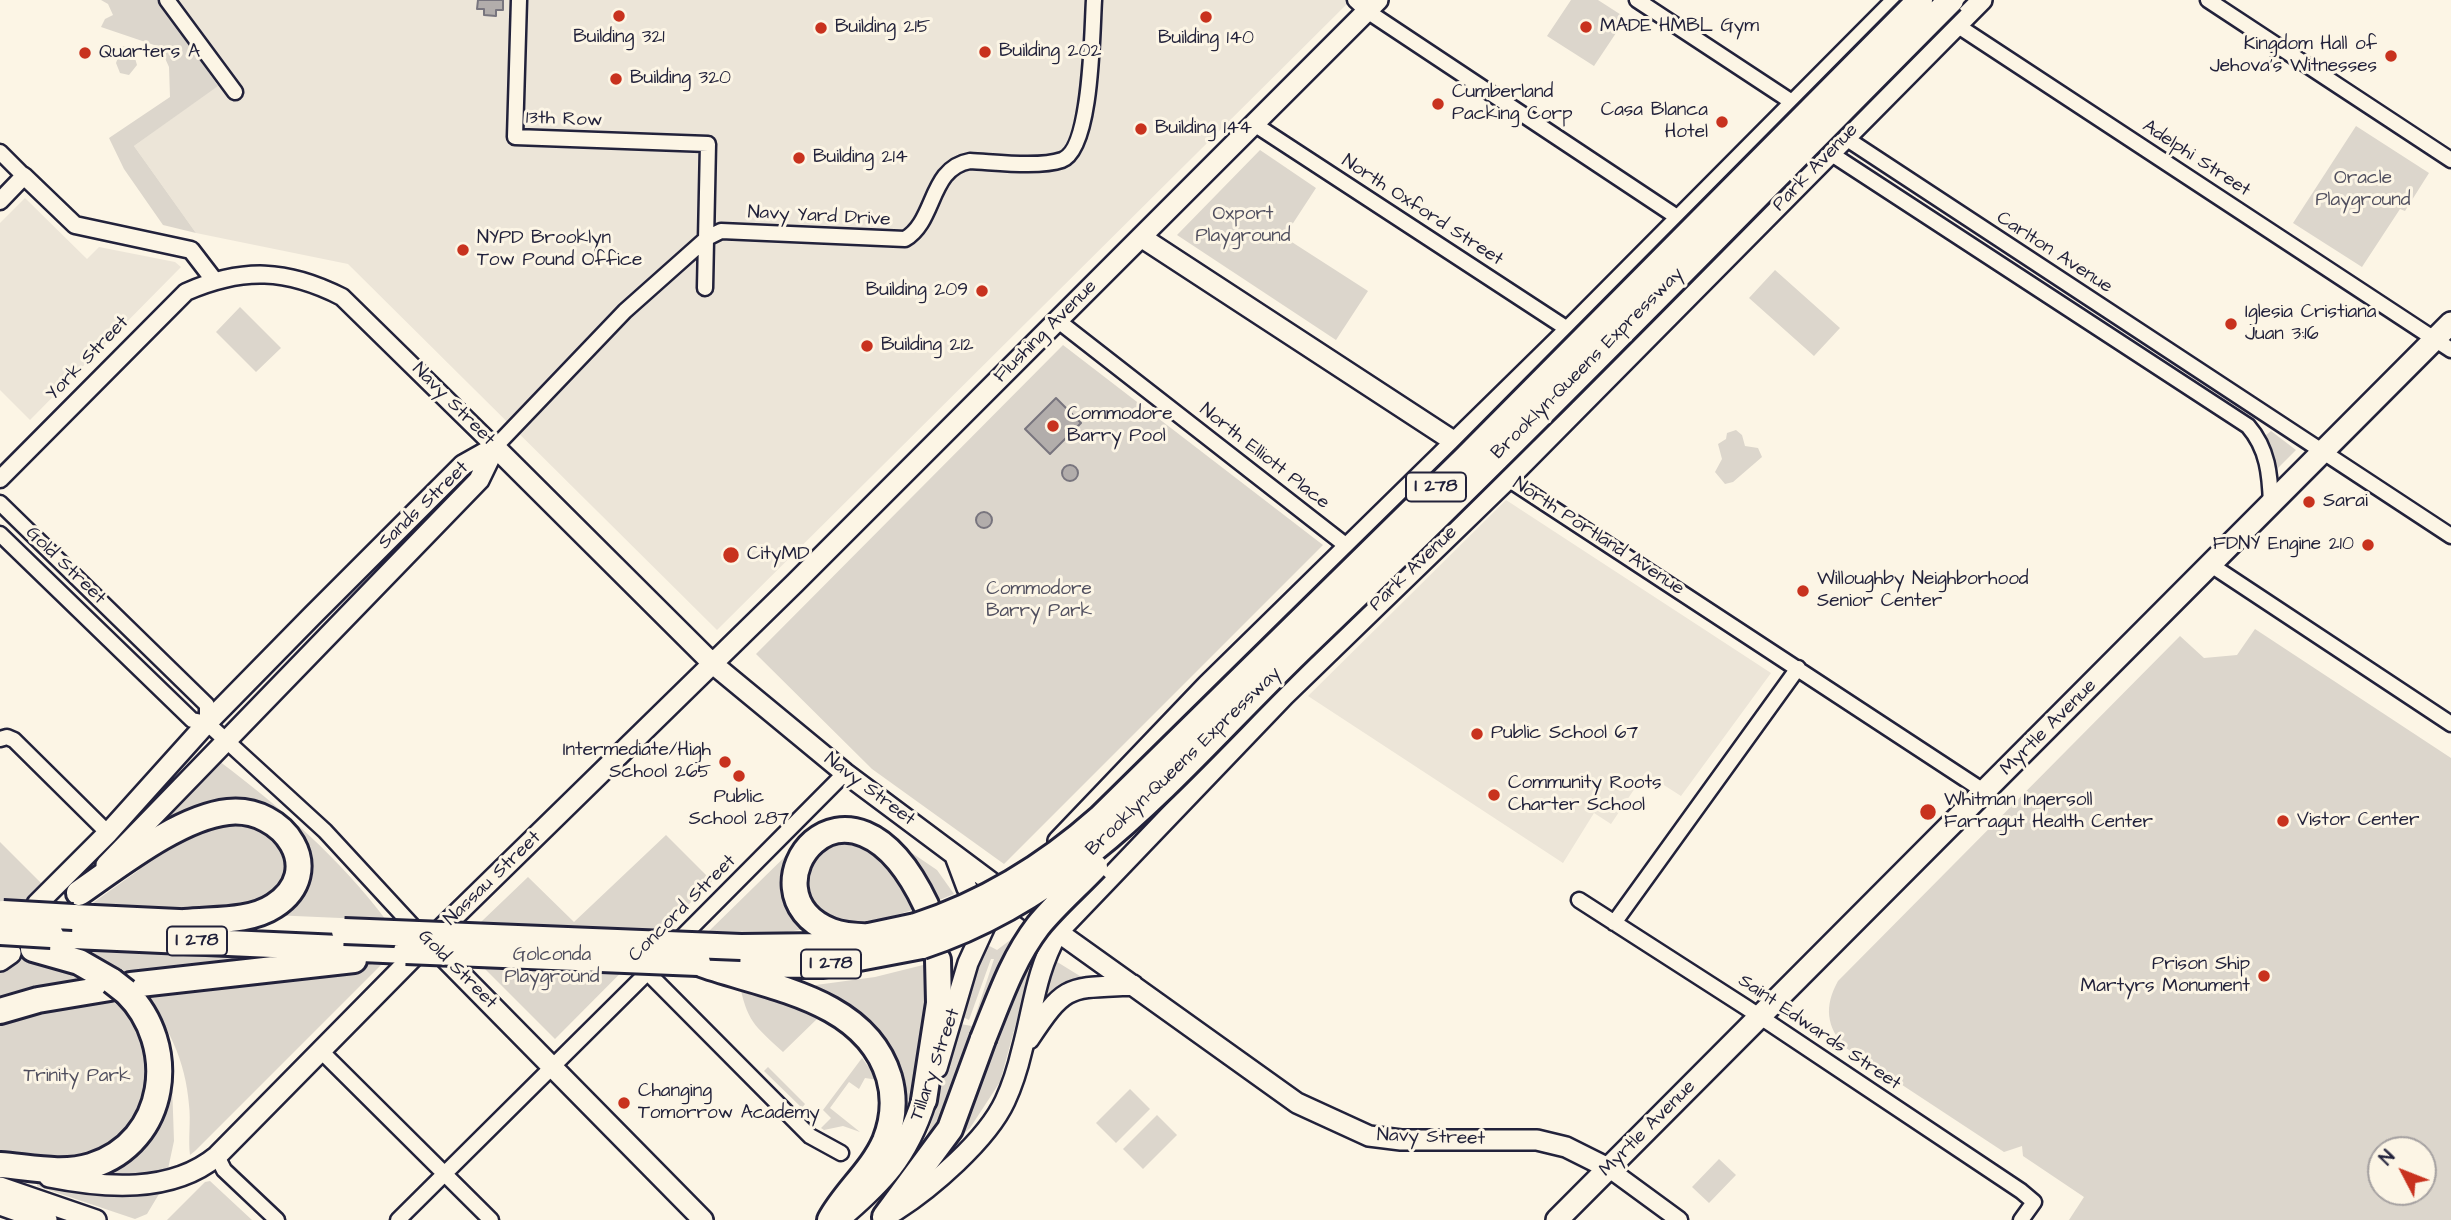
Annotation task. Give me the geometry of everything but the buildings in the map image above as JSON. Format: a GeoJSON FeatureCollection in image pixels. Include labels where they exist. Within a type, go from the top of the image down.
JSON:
{"type":"FeatureCollection","features":[{"type":"Feature","properties":{"kind":"highway","name":"Brooklyn-Queens Expressway"},"geometry":{"type":"LineString","coordinates":[[740,962],[878,937],[926,934],[1027,876],[1100,818],[1456,467],[1920,0]]}},
{"type":"Feature","properties":{"kind":"highway","name":"Brooklyn-Queens Expressway"},"geometry":{"type":"LineString","coordinates":[[12,937],[343,946],[822,965],[926,934],[992,919],[1046,887],[1115,833],[1951,0]]}},
{"type":"Feature","properties":{"kind":"highway"},"geometry":{"type":"LineString","coordinates":[[885,1219],[950,1129],[1009,974],[1038,927],[1137,825],[1183,767]]}},
{"type":"Feature","properties":{"kind":"highway"},"geometry":{"type":"LineString","coordinates":[[72,905],[169,836],[215,814],[250,813],[269,819],[284,830],[293,845],[297,863],[294,881],[282,900],[256,914],[185,922]]}},
{"type":"Feature","properties":{"kind":"highway"},"geometry":{"type":"LineString","coordinates":[[878,937],[847,936],[831,931],[819,925],[801,907],[795,887],[797,865],[802,853],[820,836],[840,829],[852,830],[877,839],[906,870],[926,934],[939,1003],[924,1100]]}},
{"type":"Feature","properties":{"kind":"highway","name":"Brooklyn-Queens Expressway"},"geometry":{"type":"LineString","coordinates":[[12,937],[72,905],[343,946]]}},
{"type":"Feature","properties":{"kind":"highway"},"geometry":{"type":"LineString","coordinates":[[0,1166],[66,1170],[90,1166],[112,1156],[140,1131],[156,1100],[161,1062],[149,1021],[120,986],[79,962],[12,937]]}},
{"type":"Feature","properties":{"kind":"highway"},"geometry":{"type":"LineString","coordinates":[[0,1011],[38,1000],[343,946],[417,946],[698,963],[740,962],[835,1014],[871,1044],[887,1071],[892,1101],[886,1138],[871,1165],[830,1220]]}},
{"type":"Feature","properties":{"kind":"highway","name":"Tillary Street"},"geometry":{"type":"LineString","coordinates":[[836,1220],[893,1167],[912,1135],[924,1100]]}},
{"type":"Feature","properties":{"kind":"main road"},"geometry":{"type":"LineString","coordinates":[[1008,893],[1209,683],[1569,330],[1897,0]]}},
{"type":"Feature","properties":{"kind":"main road","name":"Park Avenue"},"geometry":{"type":"LineString","coordinates":[[1058,932],[1255,726],[1508,479],[1982,0]]}},
{"type":"Feature","properties":{"kind":"main road","name":"Flushing Avenue"},"geometry":{"type":"LineString","coordinates":[[713,664],[1254,124],[1367,4]]}},
{"type":"Feature","properties":{"kind":"main road","name":"North Portland Avenue"},"geometry":{"type":"LineString","coordinates":[[1141,237],[1508,479]]}},
{"type":"Feature","properties":{"kind":"main road","name":"Myrtle Avenue"},"geometry":{"type":"LineString","coordinates":[[1557,1220],[2324,451],[2443,345],[2451,323]]}},
{"type":"Feature","properties":{"kind":"main road","name":"Navy Street"},"geometry":{"type":"LineString","coordinates":[[495,447],[713,664],[845,773],[1058,932],[1297,1103],[1369,1136],[1401,1140],[1537,1140],[1566,1147],[1608,1168]]}},
{"type":"Feature","properties":{"kind":"main road","name":"Sands Street"},"geometry":{"type":"LineString","coordinates":[[37,904],[108,833],[208,723],[463,465],[495,447]]}},
{"type":"Feature","properties":{"kind":"main road","name":"Sands Street"},"geometry":{"type":"LineString","coordinates":[[72,905],[226,740],[480,480],[495,447]]}},
{"type":"Feature","properties":{"kind":"main road","name":"Nassau Street"},"geometry":{"type":"LineString","coordinates":[[0,1166],[82,1183],[140,1184],[173,1180],[198,1169],[216,1156],[321,1051],[417,946],[713,664]]}},
{"type":"Feature","properties":{"kind":"main road"},"geometry":{"type":"LineString","coordinates":[[1209,683],[1255,726]]}},
{"type":"Feature","properties":{"kind":"main road"},"geometry":{"type":"LineString","coordinates":[[1103,794],[1148,838]]}},
{"type":"Feature","properties":{"kind":"main road"},"geometry":{"type":"LineString","coordinates":[[955,855],[967,888]]}},
{"type":"Feature","properties":{"kind":"main road","name":"Tillary Street"},"geometry":{"type":"LineString","coordinates":[[924,1100],[943,1052],[969,956],[980,931],[1008,893]]}},
{"type":"Feature","properties":{"kind":"main road"},"geometry":{"type":"LineString","coordinates":[[885,1219],[927,1187],[994,1120],[1005,1101],[1023,1049],[1032,995],[1058,932]]}},
{"type":"Feature","properties":{"kind":"main road","name":"Gold Street"},"geometry":{"type":"LineString","coordinates":[[417,946],[553,1067],[703,1220]]}},
{"type":"Feature","properties":{"kind":"main road"},"geometry":{"type":"LineString","coordinates":[[1023,1049],[1045,1012],[1056,1000],[1073,989],[1094,985],[1133,985]]}},
{"type":"Feature","properties":{"kind":"main road"},"geometry":{"type":"LineString","coordinates":[[0,1187],[96,1220]]}},
{"type":"Feature","properties":{"kind":"main road"},"geometry":{"type":"LineString","coordinates":[[0,1204],[46,1220]]}},
{"type":"Feature","properties":{"kind":"street"},"geometry":{"type":"LineString","coordinates":[[167,0],[235,92]]}},
{"type":"Feature","properties":{"kind":"street","name":"13th Row"},"geometry":{"type":"LineString","coordinates":[[519,0],[514,137],[708,144],[707,238]]}},
{"type":"Feature","properties":{"kind":"street","name":"Navy Yard Drive"},"geometry":{"type":"LineString","coordinates":[[707,238],[721,231],[905,239],[922,221],[945,176],[959,164],[970,161],[1050,162],[1063,159],[1075,147],[1090,87],[1094,0]]}},
{"type":"Feature","properties":{"kind":"street","name":"Carlton Avenue"},"geometry":{"type":"LineString","coordinates":[[1637,0],[2451,536]]}},
{"type":"Feature","properties":{"kind":"street","name":"Adelphi Street"},"geometry":{"type":"LineString","coordinates":[[1920,0],[2443,345]]}},
{"type":"Feature","properties":{"kind":"street"},"geometry":{"type":"LineString","coordinates":[[2208,0],[2451,160]]}},
{"type":"Feature","properties":{"kind":"street"},"geometry":{"type":"LineString","coordinates":[[1367,4],[1731,253]]}},
{"type":"Feature","properties":{"kind":"street","name":"North Oxford Street"},"geometry":{"type":"LineString","coordinates":[[1254,124],[1569,330]]}},
{"type":"Feature","properties":{"kind":"street"},"geometry":{"type":"LineString","coordinates":[[0,152],[75,225],[191,250],[214,280]]}},
{"type":"Feature","properties":{"kind":"street","name":"Carlton Avenue"},"geometry":{"type":"LineString","coordinates":[[1830,153],[2248,426],[2264,450],[2269,470],[2271,504]]}},
{"type":"Feature","properties":{"kind":"street"},"geometry":{"type":"LineString","coordinates":[[0,201],[24,176]]}},
{"type":"Feature","properties":{"kind":"street"},"geometry":{"type":"LineString","coordinates":[[705,288],[707,238]]}},
{"type":"Feature","properties":{"kind":"street"},"geometry":{"type":"LineString","coordinates":[[495,447],[625,311],[707,238]]}},
{"type":"Feature","properties":{"kind":"street","name":"Navy Street"},"geometry":{"type":"LineString","coordinates":[[214,280],[239,274],[282,276],[314,283],[342,297],[495,447]]}},
{"type":"Feature","properties":{"kind":"street","name":"York Street"},"geometry":{"type":"LineString","coordinates":[[0,479],[165,311],[186,292],[214,280]]}},
{"type":"Feature","properties":{"kind":"street","name":"North Elliott Place"},"geometry":{"type":"LineString","coordinates":[[1057,320],[1348,547]]}},
{"type":"Feature","properties":{"kind":"street","name":"North Portland Avenue"},"geometry":{"type":"LineString","coordinates":[[1508,479],[1985,792]]}},
{"type":"Feature","properties":{"kind":"street","name":"Gold Street"},"geometry":{"type":"LineString","coordinates":[[0,503],[207,705],[208,723]]}},
{"type":"Feature","properties":{"kind":"street","name":"Gold Street"},"geometry":{"type":"LineString","coordinates":[[0,534],[192,720],[208,723],[325,831],[417,946]]}},
{"type":"Feature","properties":{"kind":"street"},"geometry":{"type":"LineString","coordinates":[[2211,565],[2451,724]]}},
{"type":"Feature","properties":{"kind":"street"},"geometry":{"type":"LineString","coordinates":[[1614,923],[1798,668]]}},
{"type":"Feature","properties":{"kind":"street"},"geometry":{"type":"LineString","coordinates":[[0,739],[7,737],[14,740],[108,833]]}},
{"type":"Feature","properties":{"kind":"street","name":"Concord Street"},"geometry":{"type":"LineString","coordinates":[[398,1220],[845,773]]}},
{"type":"Feature","properties":{"kind":"street","name":"Saint Edwards Street"},"geometry":{"type":"LineString","coordinates":[[1579,900],[1760,1017],[2034,1202],[2021,1220]]}},
{"type":"Feature","properties":{"kind":"street"},"geometry":{"type":"LineString","coordinates":[[647,972],[810,1136],[841,1153]]}},
{"type":"Feature","properties":{"kind":"street"},"geometry":{"type":"LineString","coordinates":[[321,1051],[491,1220]]}},
{"type":"Feature","properties":{"kind":"street"},"geometry":{"type":"LineString","coordinates":[[216,1156],[224,1170],[277,1220]]}},
{"type":"Feature","properties":{"kind":"street"},"geometry":{"type":"LineString","coordinates":[[1608,1168],[1679,1220]]}},
{"type":"Feature","properties":{"kind":"shaded area"},"geometry":{"type":"Polygon","coordinates":[[[159,0],[1351,0],[717,630],[348,264],[196,233],[134,146],[218,85],[159,0]]]}},
{"type":"Feature","properties":{"kind":"shaded area"},"geometry":{"type":"Polygon","coordinates":[[[478,0],[503,0],[503,10],[496,10],[496,16],[484,15],[484,9],[477,9],[478,0]]]}},
{"type":"Feature","properties":{"kind":"shaded area"},"geometry":{"type":"Polygon","coordinates":[[[25,198],[87,259],[99,247],[175,262],[181,267],[30,420],[0,390],[0,223],[25,198]]]}},
{"type":"Feature","properties":{"kind":"shaded area","name":"Commodore Barry Pool"},"geometry":{"type":"Polygon","coordinates":[[[1056,398],[1081,423],[1050,454],[1025,429],[1056,398]]]}},
{"type":"Feature","properties":{"kind":"shaded area"},"geometry":{"type":"Polygon","coordinates":[[[1067,465],[1073,465],[1078,473],[1076,479],[1067,481],[1062,476],[1062,470],[1067,465]]]}},
{"type":"Feature","properties":{"kind":"shaded area"},"geometry":{"type":"Polygon","coordinates":[[[1506,500],[1771,673],[1681,796],[1645,773],[1611,824],[1594,813],[1563,863],[1308,696],[1506,500]]]}},
{"type":"Feature","properties":{"kind":"shaded area"},"geometry":{"type":"Polygon","coordinates":[[[981,512],[987,512],[992,520],[990,526],[981,528],[976,523],[976,517],[981,512]]]}},
{"type":"Feature","properties":{"kind":"green space"},"geometry":{"type":"Polygon","coordinates":[[[101,0],[159,0],[218,86],[134,146],[196,233],[163,225],[124,169],[109,138],[170,97],[169,67],[160,47],[101,27],[105,19],[113,15],[108,4],[101,0]]]}},
{"type":"Feature","properties":{"kind":"green space","name":"MADE HMBL Gym"},"geometry":{"type":"Polygon","coordinates":[[[1571,0],[1598,0],[1626,18],[1594,66],[1547,36],[1571,0]]]}},
{"type":"Feature","properties":{"kind":"green space"},"geometry":{"type":"Polygon","coordinates":[[[122,46],[132,48],[137,65],[129,75],[120,73],[116,63],[122,46]]]}},
{"type":"Feature","properties":{"kind":"green space","name":"Oracle Playground"},"geometry":{"type":"Polygon","coordinates":[[[2356,126],[2429,173],[2405,211],[2400,209],[2362,267],[2293,223],[2356,126]]]}},
{"type":"Feature","properties":{"kind":"green space","name":"Oxport Playground"},"geometry":{"type":"Polygon","coordinates":[[[1260,150],[1316,188],[1284,237],[1368,291],[1336,340],[1177,235],[1260,150]]]}},
{"type":"Feature","properties":{"kind":"green space"},"geometry":{"type":"Polygon","coordinates":[[[1775,270],[1840,328],[1814,356],[1749,298],[1775,270]]]}},
{"type":"Feature","properties":{"kind":"green space"},"geometry":{"type":"Polygon","coordinates":[[[240,307],[281,348],[256,372],[216,332],[240,307]]]}},
{"type":"Feature","properties":{"kind":"green space","name":"Commodore Barry Park"},"geometry":{"type":"Polygon","coordinates":[[[1063,345],[1323,545],[1004,864],[872,769],[756,654],[1063,345]]]}},
{"type":"Feature","properties":{"kind":"green space"},"geometry":{"type":"Polygon","coordinates":[[[1736,430],[1742,435],[1745,446],[1758,448],[1762,457],[1733,482],[1725,484],[1715,472],[1722,459],[1718,444],[1726,439],[1727,433],[1736,430]]]}},
{"type":"Feature","properties":{"kind":"green space"},"geometry":{"type":"Polygon","coordinates":[[[2271,431],[2296,450],[2277,469],[2265,436],[2271,431]]]}},
{"type":"Feature","properties":{"kind":"green space"},"geometry":{"type":"Polygon","coordinates":[[[2255,629],[2451,758],[2451,1220],[2069,1220],[2084,1197],[2023,1156],[2022,1146],[2004,1152],[1846,1048],[1834,1032],[1829,1008],[1838,981],[2180,636],[2204,658],[2237,655],[2255,629]]]}},
{"type":"Feature","properties":{"kind":"green space"},"geometry":{"type":"Polygon","coordinates":[[[219,761],[308,834],[349,875],[386,920],[272,915],[300,888],[269,809],[127,849],[219,761]]]}},
{"type":"Feature","properties":{"kind":"green space"},"geometry":{"type":"Polygon","coordinates":[[[259,821],[285,851],[287,875],[265,903],[216,911],[87,907],[139,870],[136,864],[209,823],[259,821]]]}},
{"type":"Feature","properties":{"kind":"green space"},"geometry":{"type":"Polygon","coordinates":[[[884,834],[937,870],[954,894],[932,903],[884,834]]]}},
{"type":"Feature","properties":{"kind":"green space","name":"Golconda Playground"},"geometry":{"type":"Polygon","coordinates":[[[666,835],[712,881],[555,1039],[459,943],[528,877],[574,922],[666,835]]]}},
{"type":"Feature","properties":{"kind":"green space"},"geometry":{"type":"Polygon","coordinates":[[[833,838],[875,846],[919,908],[876,921],[841,925],[810,908],[804,868],[833,838]]]}},
{"type":"Feature","properties":{"kind":"green space"},"geometry":{"type":"Polygon","coordinates":[[[802,840],[805,929],[770,935],[707,933],[802,840]]]}},
{"type":"Feature","properties":{"kind":"green space"},"geometry":{"type":"Polygon","coordinates":[[[0,842],[45,887],[26,904],[0,903],[0,842]]]}},
{"type":"Feature","properties":{"kind":"green space"},"geometry":{"type":"Polygon","coordinates":[[[1013,938],[1034,957],[1000,1082],[970,1128],[957,1140],[953,1108],[923,1150],[960,1024],[972,1026],[994,959],[991,959],[969,1020],[961,1016],[982,942],[997,950],[1013,938]]]}},
{"type":"Feature","properties":{"kind":"green space"},"geometry":{"type":"Polygon","coordinates":[[[87,950],[253,957],[253,962],[124,979],[86,956],[87,950]]]}},
{"type":"Feature","properties":{"kind":"green space"},"geometry":{"type":"Polygon","coordinates":[[[17,954],[103,982],[0,1004],[0,968],[17,954]]]}},
{"type":"Feature","properties":{"kind":"green space"},"geometry":{"type":"Polygon","coordinates":[[[1054,960],[1088,981],[1045,1002],[1040,999],[1054,960]]]}},
{"type":"Feature","properties":{"kind":"green space"},"geometry":{"type":"Polygon","coordinates":[[[935,962],[912,1108],[902,1134],[899,1087],[815,988],[816,985],[875,977],[935,962]]]}},
{"type":"Feature","properties":{"kind":"green space","name":"Trinity Park"},"geometry":{"type":"Polygon","coordinates":[[[383,963],[190,1155],[189,1105],[179,1058],[158,1015],[137,991],[383,963]]]}},
{"type":"Feature","properties":{"kind":"green space"},"geometry":{"type":"Polygon","coordinates":[[[739,981],[833,1021],[829,1026],[819,1017],[783,1052],[753,1022],[745,1006],[739,981]]]}},
{"type":"Feature","properties":{"kind":"green space","name":"Trinity Park"},"geometry":{"type":"Polygon","coordinates":[[[118,993],[154,1049],[141,1120],[88,1160],[0,1159],[0,1019],[118,993]]]}},
{"type":"Feature","properties":{"kind":"green space"},"geometry":{"type":"Polygon","coordinates":[[[862,1058],[878,1080],[865,1078],[859,1089],[849,1082],[830,1108],[860,1132],[843,1126],[824,1130],[821,1128],[831,1118],[823,1110],[862,1058]]]}},
{"type":"Feature","properties":{"kind":"green space"},"geometry":{"type":"Polygon","coordinates":[[[768,1067],[805,1104],[802,1108],[764,1071],[768,1067]]]}},
{"type":"Feature","properties":{"kind":"green space"},"geometry":{"type":"Polygon","coordinates":[[[172,1083],[174,1141],[168,1169],[150,1174],[83,1176],[172,1083]]]}},
{"type":"Feature","properties":{"kind":"green space"},"geometry":{"type":"Polygon","coordinates":[[[1130,1089],[1150,1109],[1116,1143],[1096,1123],[1130,1089]]]}},
{"type":"Feature","properties":{"kind":"green space"},"geometry":{"type":"Polygon","coordinates":[[[1157,1115],[1177,1135],[1143,1169],[1123,1149],[1157,1115]]]}},
{"type":"Feature","properties":{"kind":"green space"},"geometry":{"type":"Polygon","coordinates":[[[1719,1159],[1736,1175],[1709,1203],[1692,1187],[1719,1159]]]}},
{"type":"Feature","properties":{"kind":"green space"},"geometry":{"type":"Polygon","coordinates":[[[210,1181],[252,1220],[167,1220],[205,1182],[210,1181]]]}},
{"type":"Feature","properties":{"kind":"green space"},"geometry":{"type":"Polygon","coordinates":[[[37,1183],[101,1193],[159,1194],[147,1214],[135,1219],[37,1186],[37,1183]]]}},
{"type":"Feature","properties":{"kind":"place","name":"Building 321"},"geometry":{"type":"Point","coordinates":[619,16]}},
{"type":"Feature","properties":{"kind":"place","name":"Building 140"},"geometry":{"type":"Point","coordinates":[1206,17]}},
{"type":"Feature","properties":{"kind":"place","name":"MADE HMBL Gym"},"geometry":{"type":"Point","coordinates":[1586,27]}},
{"type":"Feature","properties":{"kind":"place","name":"Building 215"},"geometry":{"type":"Point","coordinates":[821,28]}},
{"type":"Feature","properties":{"kind":"place","name":"Building 202"},"geometry":{"type":"Point","coordinates":[985,52]}},
{"type":"Feature","properties":{"kind":"place","name":"Quarters A"},"geometry":{"type":"Point","coordinates":[85,53]}},
{"type":"Feature","properties":{"kind":"place","name":"Kingdom Hall of Jehova's Witnesses"},"geometry":{"type":"Point","coordinates":[2391,56]}},
{"type":"Feature","properties":{"kind":"place","name":"Building 320"},"geometry":{"type":"Point","coordinates":[616,79]}},
{"type":"Feature","properties":{"kind":"place","name":"Cumberland Packing Corp"},"geometry":{"type":"Point","coordinates":[1438,104]}},
{"type":"Feature","properties":{"kind":"place","name":"Casa Blanca Hotel"},"geometry":{"type":"Point","coordinates":[1722,122]}},
{"type":"Feature","properties":{"kind":"place","name":"Building 144"},"geometry":{"type":"Point","coordinates":[1141,129]}},
{"type":"Feature","properties":{"kind":"place","name":"Building 214"},"geometry":{"type":"Point","coordinates":[799,158]}},
{"type":"Feature","properties":{"kind":"place","name":"NYPD Brooklyn Tow Pound Office"},"geometry":{"type":"Point","coordinates":[463,250]}},
{"type":"Feature","properties":{"kind":"place","name":"Building 209"},"geometry":{"type":"Point","coordinates":[982,291]}},
{"type":"Feature","properties":{"kind":"place","name":"Iglesia Cristiana Juan 3:16"},"geometry":{"type":"Point","coordinates":[2231,324]}},
{"type":"Feature","properties":{"kind":"place","name":"Building 212"},"geometry":{"type":"Point","coordinates":[867,346]}},
{"type":"Feature","properties":{"kind":"place","name":"Commodore Barry Pool"},"geometry":{"type":"Point","coordinates":[1053,426]}},
{"type":"Feature","properties":{"kind":"place","name":"Sarai"},"geometry":{"type":"Point","coordinates":[2309,502]}},
{"type":"Feature","properties":{"kind":"place","name":"FDNY Engine 210"},"geometry":{"type":"Point","coordinates":[2368,545]}},
{"type":"Feature","properties":{"kind":"place","name":"CityMD"},"geometry":{"type":"Point","coordinates":[731,555]}},
{"type":"Feature","properties":{"kind":"place","name":"Willoughby Neighborhood Senior Center"},"geometry":{"type":"Point","coordinates":[1803,591]}},
{"type":"Feature","properties":{"kind":"place","name":"Public School 67"},"geometry":{"type":"Point","coordinates":[1477,734]}},
{"type":"Feature","properties":{"kind":"place","name":"Intermediate/High School 265"},"geometry":{"type":"Point","coordinates":[725,762]}},
{"type":"Feature","properties":{"kind":"place","name":"Public School 287"},"geometry":{"type":"Point","coordinates":[739,776]}},
{"type":"Feature","properties":{"kind":"place","name":"Community Roots Charter School"},"geometry":{"type":"Point","coordinates":[1494,795]}},
{"type":"Feature","properties":{"kind":"place","name":"Whitman Ingersoll Farragut Health Center"},"geometry":{"type":"Point","coordinates":[1928,812]}},
{"type":"Feature","properties":{"kind":"place","name":"Vistor Center"},"geometry":{"type":"Point","coordinates":[2283,821]}},
{"type":"Feature","properties":{"kind":"place","name":"Prison Ship Martyrs Monument"},"geometry":{"type":"Point","coordinates":[2264,976]}},
{"type":"Feature","properties":{"kind":"place","name":"Changing Tomorrow Academy"},"geometry":{"type":"Point","coordinates":[624,1103]}}]}
